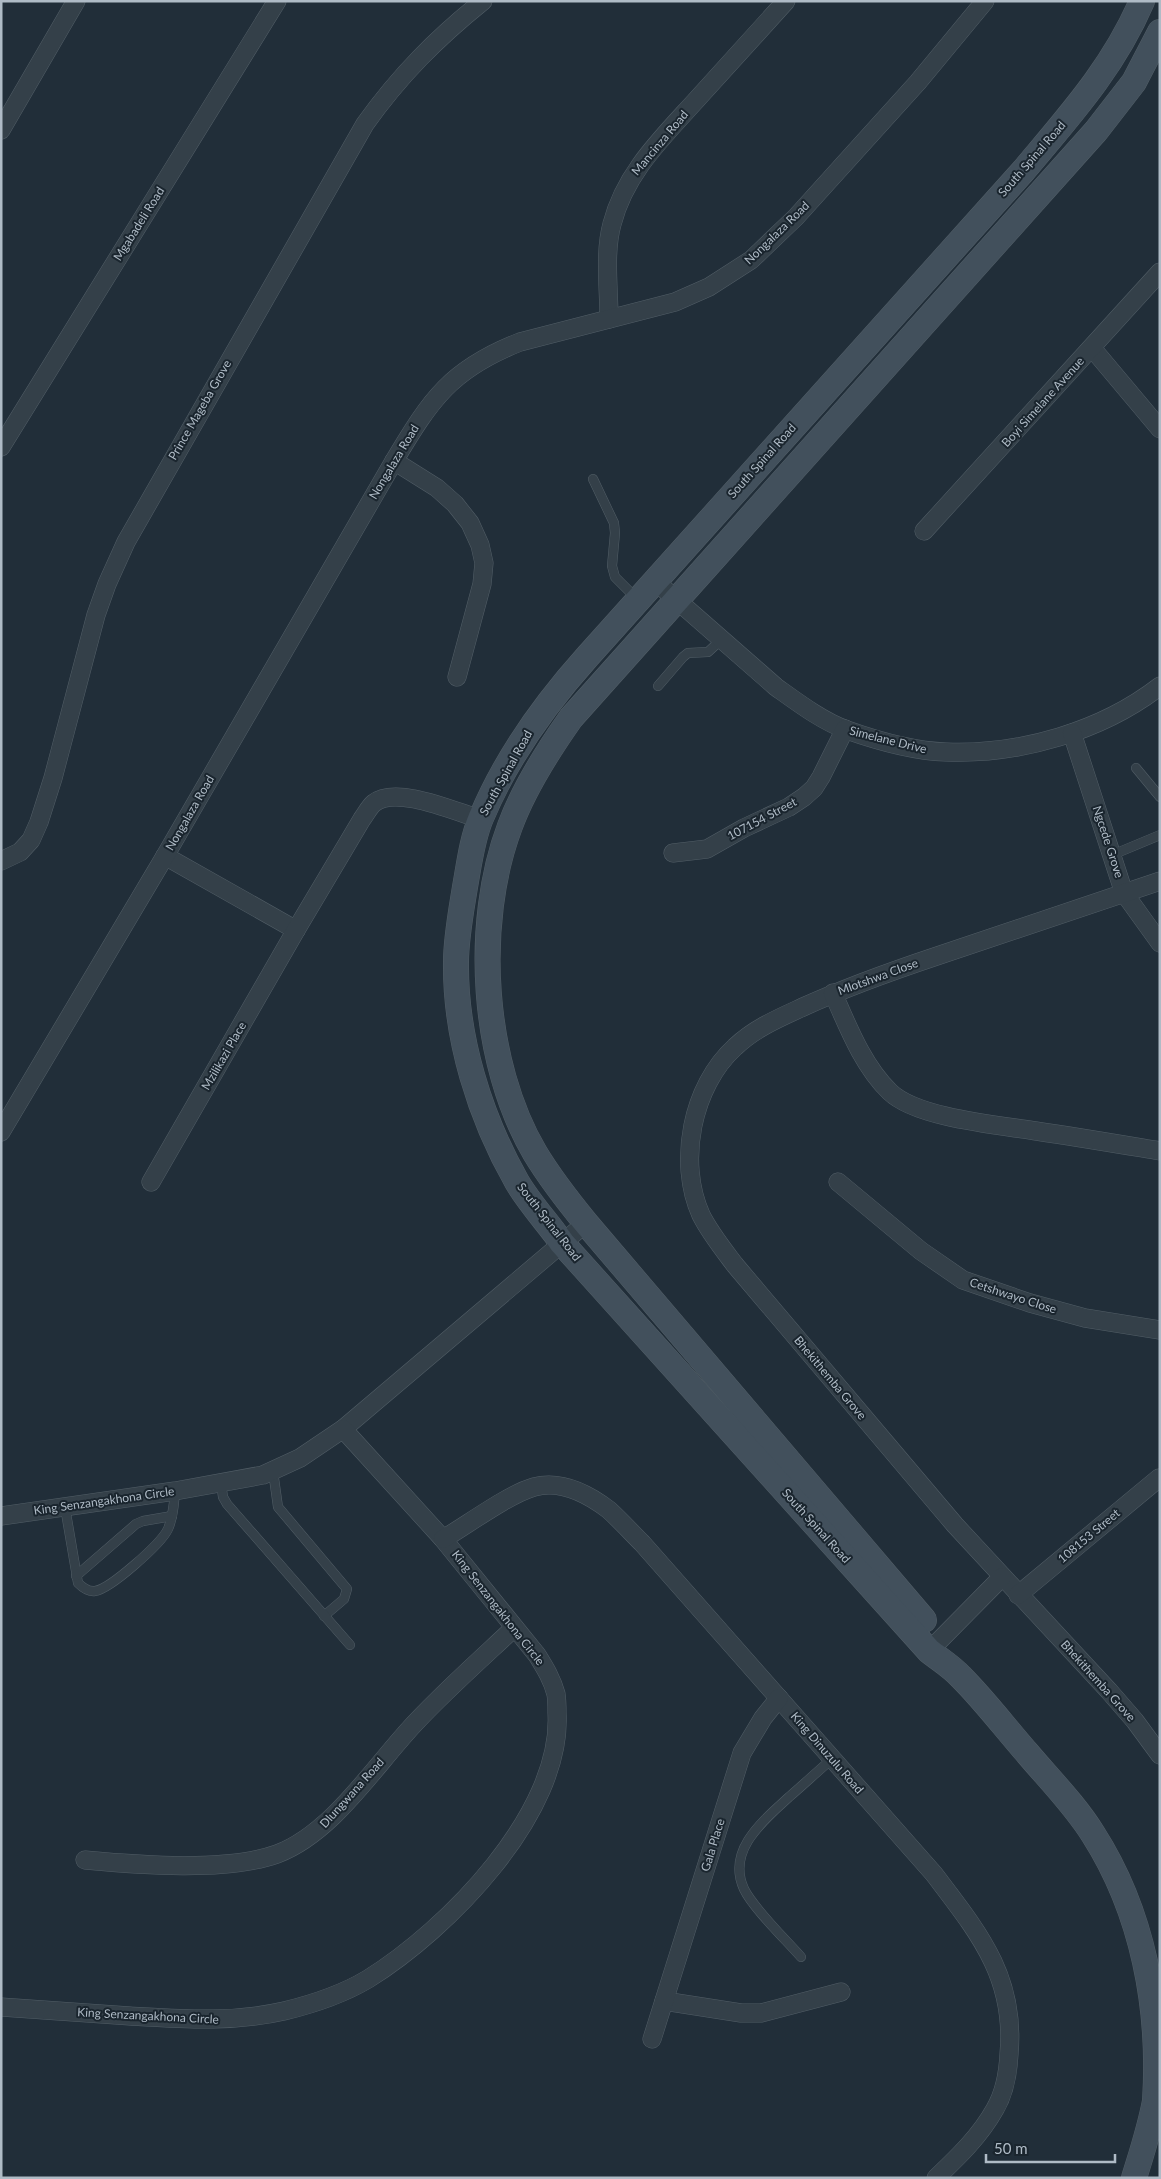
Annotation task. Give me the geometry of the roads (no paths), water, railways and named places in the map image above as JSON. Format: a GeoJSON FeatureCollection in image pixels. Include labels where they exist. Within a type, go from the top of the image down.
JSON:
{"type":"FeatureCollection","features":[{"type":"Feature","properties":{"kind":"street"},"geometry":{"type":"LineString","coordinates":[[1,130],[76,1]]}},
{"type":"Feature","properties":{"kind":"street","name":"Mgabadeli Road"},"geometry":{"type":"LineString","coordinates":[[1,446],[277,1]]}},
{"type":"Feature","properties":{"kind":"street","name":"Prince Mageba Grove"},"geometry":{"type":"LineString","coordinates":[[1,861],[20,852],[31,840],[39,822],[53,778],[96,615],[111,575],[146,504],[365,124],[406,71],[431,45],[483,1]]}},
{"type":"Feature","properties":{"kind":"street","name":"Mancinza Road"},"geometry":{"type":"LineString","coordinates":[[609,319],[608,254],[611,225],[626,185],[639,165],[660,140],[786,1]]}},
{"type":"Feature","properties":{"kind":"street","name":"Nongalaza Road"},"geometry":{"type":"LineString","coordinates":[[1,1132],[165,856],[394,461],[431,403],[462,372],[477,361],[520,342],[644,311],[694,294],[731,274],[751,260],[809,203],[918,82],[985,1]]}},
{"type":"Feature","properties":{"kind":"street","name":"South Spinal Road"},"geometry":{"type":"LineString","coordinates":[[934,1645],[562,1243],[518,1184],[495,1140],[479,1096],[460,1016],[456,962],[461,912],[469,862],[480,819],[533,723],[554,695],[1055,132],[1118,50],[1142,1]]}},
{"type":"Feature","properties":{"kind":"street","name":"South Spinal Road"},"geometry":{"type":"LineString","coordinates":[[1134,2178],[1148,2134],[1155,2100],[1159,2064],[1159,2029],[1155,1992],[1147,1957],[1133,1911],[1115,1870],[1092,1832],[1064,1796],[934,1645],[557,1186],[534,1152],[515,1111],[500,1064],[490,1009],[488,968],[494,883],[510,827],[549,749],[571,718],[1096,131],[1134,82],[1160,32]]}},
{"type":"Feature","properties":{"kind":"street","name":"Boyi Simelane Avenue"},"geometry":{"type":"LineString","coordinates":[[924,531],[1160,272]]}},
{"type":"Feature","properties":{"kind":"street"},"geometry":{"type":"LineString","coordinates":[[1092,348],[1160,429]]}},
{"type":"Feature","properties":{"kind":"street"},"geometry":{"type":"LineString","coordinates":[[394,461],[437,488],[455,504],[470,523],[480,545],[484,563],[482,584],[457,677]]}},
{"type":"Feature","properties":{"kind":"street","name":"Simelane Drive"},"geometry":{"type":"LineString","coordinates":[[655,581],[782,691],[845,729],[913,748],[946,752],[975,752],[1039,742],[1072,733],[1130,707],[1160,686]]}},
{"type":"Feature","properties":{"kind":"street","name":"107154 Street"},"geometry":{"type":"LineString","coordinates":[[673,853],[708,849],[744,828],[789,807],[804,797],[822,777],[845,729]]}},
{"type":"Feature","properties":{"kind":"street","name":"Ngcede Grove"},"geometry":{"type":"LineString","coordinates":[[1072,733],[1124,893],[1160,943]]}},
{"type":"Feature","properties":{"kind":"street","name":"Mzilikazi Place"},"geometry":{"type":"LineString","coordinates":[[151,1182],[296,930],[362,819],[375,803],[385,798],[401,797],[416,799],[480,819]]}},
{"type":"Feature","properties":{"kind":"street"},"geometry":{"type":"LineString","coordinates":[[165,856],[296,930]]}},
{"type":"Feature","properties":{"kind":"street","name":"Mlotshwa Close"},"geometry":{"type":"LineString","coordinates":[[1160,881],[865,980],[833,993],[852,1034],[880,1080],[891,1093],[907,1103],[961,1119],[1160,1150]]}},
{"type":"Feature","properties":{"kind":"street","name":"Bhekithemba Grove"},"geometry":{"type":"LineString","coordinates":[[833,993],[770,1022],[734,1047],[719,1065],[705,1090],[692,1133],[690,1158],[692,1185],[701,1214],[714,1237],[734,1265],[955,1525],[1109,1691],[1135,1721],[1160,1755]]}},
{"type":"Feature","properties":{"kind":"street","name":"Cetshwayo Close"},"geometry":{"type":"LineString","coordinates":[[838,1182],[921,1251],[963,1280],[1030,1303],[1085,1318],[1160,1330]]}},
{"type":"Feature","properties":{"kind":"street","name":"King Senzangakhona Circle"},"geometry":{"type":"LineString","coordinates":[[1,1516],[221,1484],[273,1471],[300,1458],[343,1429],[586,1223]]}},
{"type":"Feature","properties":{"kind":"street","name":"King Senzangakhona Circle"},"geometry":{"type":"LineString","coordinates":[[1,2007],[207,2021],[245,2019],[286,2010],[332,1996],[366,1980],[400,1958],[439,1925],[482,1879],[516,1836],[536,1804],[554,1753],[558,1727],[556,1695],[548,1672],[443,1540],[343,1429]]}},
{"type":"Feature","properties":{"kind":"street","name":"108153 Street"},"geometry":{"type":"LineString","coordinates":[[1018,1595],[1159,1478]]}},
{"type":"Feature","properties":{"kind":"street","name":"King Dinuzulu Road"},"geometry":{"type":"LineString","coordinates":[[443,1540],[515,1496],[534,1487],[562,1486],[587,1496],[609,1511],[642,1543],[934,1874],[966,1916],[986,1946],[999,1971],[1010,2016],[1011,2036],[1008,2073],[1003,2093],[995,2110],[975,2138],[936,2178]]}},
{"type":"Feature","properties":{"kind":"street"},"geometry":{"type":"LineString","coordinates":[[934,1645],[1002,1577]]}},
{"type":"Feature","properties":{"kind":"street","name":"Dlungwana Road"},"geometry":{"type":"LineString","coordinates":[[85,1860],[131,1864],[201,1865],[242,1862],[276,1854],[298,1845],[322,1828],[418,1720],[514,1628]]}},
{"type":"Feature","properties":{"kind":"street","name":"Gala Place"},"geometry":{"type":"LineString","coordinates":[[652,2039],[742,1752],[763,1718],[779,1698]]}},
{"type":"Feature","properties":{"kind":"street"},"geometry":{"type":"LineString","coordinates":[[664,2001],[741,2013],[761,2013],[841,1992]]}},
{"type":"Feature","properties":{"kind":"lane"},"geometry":{"type":"LineString","coordinates":[[594,479],[614,522],[612,566],[615,577],[638,600]]}},
{"type":"Feature","properties":{"kind":"lane"},"geometry":{"type":"LineString","coordinates":[[658,686],[683,656],[688,653],[708,652],[722,639]]}},
{"type":"Feature","properties":{"kind":"lane"},"geometry":{"type":"LineString","coordinates":[[1136,768],[1160,796]]}},
{"type":"Feature","properties":{"kind":"lane"},"geometry":{"type":"LineString","coordinates":[[1112,856],[1160,835]]}},
{"type":"Feature","properties":{"kind":"lane"},"geometry":{"type":"LineString","coordinates":[[273,1471],[278,1507],[347,1589],[344,1599],[324,1616]]}},
{"type":"Feature","properties":{"kind":"lane"},"geometry":{"type":"LineString","coordinates":[[221,1484],[223,1497],[227,1504],[350,1645]]}},
{"type":"Feature","properties":{"kind":"lane"},"geometry":{"type":"LineString","coordinates":[[66,1507],[76,1576],[78,1582],[89,1591],[102,1589],[118,1579],[164,1536],[172,1516],[175,1492]]}},
{"type":"Feature","properties":{"kind":"lane"},"geometry":{"type":"LineString","coordinates":[[76,1576],[136,1524],[172,1516]]}},
{"type":"Feature","properties":{"kind":"lane"},"geometry":{"type":"LineString","coordinates":[[801,1957],[747,1894],[740,1876],[740,1863],[750,1836],[761,1823],[832,1759]]}}]}
